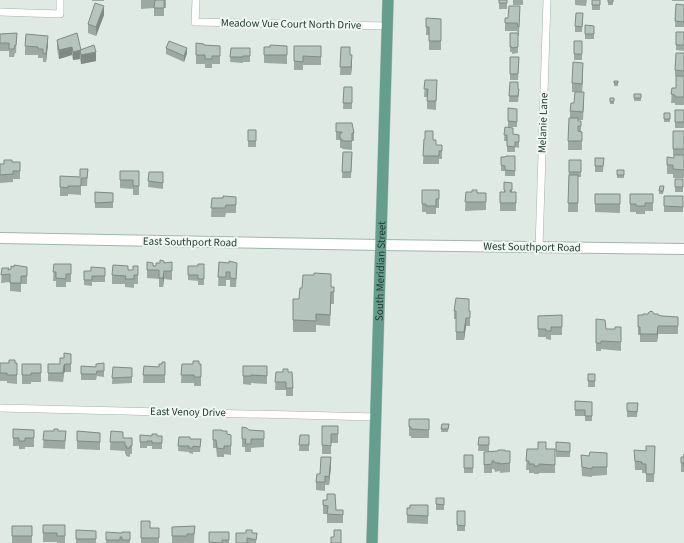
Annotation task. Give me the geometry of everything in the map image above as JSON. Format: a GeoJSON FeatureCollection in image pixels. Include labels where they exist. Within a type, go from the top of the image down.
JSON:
{"type":"FeatureCollection","features":[{"type":"Feature","properties":{"kind":"main road","name":"South Meridian Street"},"geometry":{"type":"LineString","coordinates":[[372,543],[388,0]]}},
{"type":"Feature","properties":{"kind":"main road","name":"East Southport Road"},"geometry":{"type":"LineString","coordinates":[[0,238],[381,245]]}},
{"type":"Feature","properties":{"kind":"main road","name":"West Southport Road"},"geometry":{"type":"LineString","coordinates":[[381,245],[684,249]]}},
{"type":"Feature","properties":{"kind":"street"},"geometry":{"type":"LineString","coordinates":[[0,12],[60,14],[60,0]]}},
{"type":"Feature","properties":{"kind":"street","name":"Meadow Vue Court North Drive"},"geometry":{"type":"LineString","coordinates":[[196,0],[195,22],[388,26]]}},
{"type":"Feature","properties":{"kind":"street","name":"Melanie Lane"},"geometry":{"type":"LineString","coordinates":[[539,247],[547,0]]}},
{"type":"Feature","properties":{"kind":"street","name":"East Venoy Drive"},"geometry":{"type":"LineString","coordinates":[[0,408],[376,417]]}},
{"type":"Feature","properties":{"kind":"building"},"geometry":{"type":"Polygon","coordinates":[[[155,0],[164,0],[164,8],[154,8],[155,0]]]}},
{"type":"Feature","properties":{"kind":"building"},"geometry":{"type":"Polygon","coordinates":[[[499,0],[507,0],[507,3],[499,3],[499,0]]]}},
{"type":"Feature","properties":{"kind":"building"},"geometry":{"type":"Polygon","coordinates":[[[592,0],[600,0],[600,5],[592,5],[592,0]]]}},
{"type":"Feature","properties":{"kind":"building"},"geometry":{"type":"Polygon","coordinates":[[[95,3],[104,6],[96,27],[88,24],[95,3]]]}},
{"type":"Feature","properties":{"kind":"building"},"geometry":{"type":"Polygon","coordinates":[[[676,4],[684,5],[684,22],[675,21],[676,4]]]}},
{"type":"Feature","properties":{"kind":"building"},"geometry":{"type":"Polygon","coordinates":[[[509,6],[520,6],[519,27],[517,23],[505,23],[505,18],[508,18],[509,6]]]}},
{"type":"Feature","properties":{"kind":"building"},"geometry":{"type":"Polygon","coordinates":[[[576,13],[583,13],[582,27],[575,26],[576,13]]]}},
{"type":"Feature","properties":{"kind":"building"},"geometry":{"type":"Polygon","coordinates":[[[426,18],[441,19],[441,41],[429,41],[429,27],[426,27],[426,18]]]}},
{"type":"Feature","properties":{"kind":"building"},"geometry":{"type":"Polygon","coordinates":[[[585,25],[594,26],[594,34],[585,34],[585,25]]]}},
{"type":"Feature","properties":{"kind":"building"},"geometry":{"type":"Polygon","coordinates":[[[676,32],[684,32],[684,45],[676,45],[676,32]]]}},
{"type":"Feature","properties":{"kind":"building"},"geometry":{"type":"Polygon","coordinates":[[[17,33],[16,45],[14,49],[9,49],[9,43],[0,43],[0,34],[17,33]]]}},
{"type":"Feature","properties":{"kind":"building"},"geometry":{"type":"Polygon","coordinates":[[[77,33],[81,50],[73,52],[72,47],[59,50],[57,40],[77,33]]]}},
{"type":"Feature","properties":{"kind":"building"},"geometry":{"type":"Polygon","coordinates":[[[510,33],[518,33],[518,47],[510,47],[510,33]]]}},
{"type":"Feature","properties":{"kind":"building"},"geometry":{"type":"Polygon","coordinates":[[[26,34],[48,36],[46,54],[43,53],[43,49],[38,49],[38,47],[25,46],[26,34]]]}},
{"type":"Feature","properties":{"kind":"building"},"geometry":{"type":"Polygon","coordinates":[[[169,41],[187,48],[184,56],[166,48],[169,41]]]}},
{"type":"Feature","properties":{"kind":"building"},"geometry":{"type":"Polygon","coordinates":[[[574,41],[582,41],[582,54],[574,54],[574,41]]]}},
{"type":"Feature","properties":{"kind":"building"},"geometry":{"type":"Polygon","coordinates":[[[196,43],[220,46],[220,56],[212,56],[212,59],[205,59],[205,55],[196,55],[196,43]]]}},
{"type":"Feature","properties":{"kind":"building"},"geometry":{"type":"Polygon","coordinates":[[[94,45],[96,52],[81,55],[80,50],[94,45]]]}},
{"type":"Feature","properties":{"kind":"building"},"geometry":{"type":"Polygon","coordinates":[[[270,45],[287,46],[287,55],[264,55],[264,47],[270,47],[270,45]]]}},
{"type":"Feature","properties":{"kind":"building"},"geometry":{"type":"Polygon","coordinates":[[[294,46],[321,46],[321,57],[303,56],[303,62],[294,61],[294,46]]]}},
{"type":"Feature","properties":{"kind":"building"},"geometry":{"type":"Polygon","coordinates":[[[341,47],[350,47],[350,55],[352,55],[351,67],[340,67],[341,47]]]}},
{"type":"Feature","properties":{"kind":"building"},"geometry":{"type":"Polygon","coordinates":[[[231,48],[250,48],[250,56],[230,57],[231,48]]]}},
{"type":"Feature","properties":{"kind":"building"},"geometry":{"type":"Polygon","coordinates":[[[676,53],[684,53],[684,71],[675,70],[676,53]]]}},
{"type":"Feature","properties":{"kind":"building"},"geometry":{"type":"Polygon","coordinates":[[[510,57],[519,57],[518,74],[510,74],[510,57]]]}},
{"type":"Feature","properties":{"kind":"building"},"geometry":{"type":"Polygon","coordinates":[[[573,62],[583,63],[582,84],[572,83],[573,62]]]}},
{"type":"Feature","properties":{"kind":"building"},"geometry":{"type":"Polygon","coordinates":[[[676,76],[684,76],[684,97],[675,97],[675,95],[671,94],[672,88],[676,88],[676,76]]]}},
{"type":"Feature","properties":{"kind":"building"},"geometry":{"type":"Polygon","coordinates":[[[425,80],[437,80],[436,101],[427,101],[428,89],[424,89],[425,80]]]}},
{"type":"Feature","properties":{"kind":"building"},"geometry":{"type":"Polygon","coordinates":[[[510,82],[518,82],[518,96],[509,96],[510,82]]]}},
{"type":"Feature","properties":{"kind":"building"},"geometry":{"type":"Polygon","coordinates":[[[344,87],[352,87],[352,103],[343,103],[344,87]]]}},
{"type":"Feature","properties":{"kind":"building"},"geometry":{"type":"Polygon","coordinates":[[[575,92],[584,92],[583,112],[570,111],[571,103],[574,103],[575,92]]]}},
{"type":"Feature","properties":{"kind":"building"},"geometry":{"type":"Polygon","coordinates":[[[634,94],[641,94],[641,98],[634,98],[634,94]]]}},
{"type":"Feature","properties":{"kind":"building"},"geometry":{"type":"Polygon","coordinates":[[[610,98],[614,98],[614,101],[610,102],[610,98]]]}},
{"type":"Feature","properties":{"kind":"building"},"geometry":{"type":"Polygon","coordinates":[[[508,108],[517,109],[517,122],[508,121],[508,108]]]}},
{"type":"Feature","properties":{"kind":"building"},"geometry":{"type":"Polygon","coordinates":[[[675,110],[684,110],[684,122],[675,122],[675,110]]]}},
{"type":"Feature","properties":{"kind":"building"},"geometry":{"type":"Polygon","coordinates":[[[664,113],[670,113],[670,119],[664,119],[664,113]]]}},
{"type":"Feature","properties":{"kind":"building"},"geometry":{"type":"Polygon","coordinates":[[[569,118],[578,118],[578,121],[581,121],[581,126],[578,126],[578,131],[582,132],[582,141],[568,141],[569,118]]]}},
{"type":"Feature","properties":{"kind":"building"},"geometry":{"type":"Polygon","coordinates":[[[336,123],[352,123],[354,133],[352,133],[352,141],[342,141],[342,139],[340,139],[340,133],[342,132],[336,132],[336,123]]]}},
{"type":"Feature","properties":{"kind":"building"},"geometry":{"type":"Polygon","coordinates":[[[505,127],[513,128],[513,134],[519,135],[519,142],[515,142],[515,147],[507,146],[507,135],[504,135],[505,127]]]}},
{"type":"Feature","properties":{"kind":"building"},"geometry":{"type":"Polygon","coordinates":[[[248,130],[256,130],[256,141],[248,141],[248,130]]]}},
{"type":"Feature","properties":{"kind":"building"},"geometry":{"type":"Polygon","coordinates":[[[425,131],[433,131],[433,140],[436,140],[436,145],[442,145],[442,151],[439,151],[439,156],[423,156],[425,131]]]}},
{"type":"Feature","properties":{"kind":"building"},"geometry":{"type":"Polygon","coordinates":[[[673,131],[684,131],[684,149],[673,149],[673,131]]]}},
{"type":"Feature","properties":{"kind":"building"},"geometry":{"type":"Polygon","coordinates":[[[343,152],[352,152],[351,172],[342,172],[343,152]]]}},
{"type":"Feature","properties":{"kind":"building"},"geometry":{"type":"Polygon","coordinates":[[[674,155],[684,155],[684,170],[673,169],[673,165],[667,165],[667,157],[674,158],[674,155]]]}},
{"type":"Feature","properties":{"kind":"building"},"geometry":{"type":"Polygon","coordinates":[[[515,156],[515,171],[505,170],[505,166],[501,165],[501,157],[515,156]]]}},
{"type":"Feature","properties":{"kind":"building"},"geometry":{"type":"Polygon","coordinates":[[[595,158],[604,158],[603,166],[595,166],[595,158]]]}},
{"type":"Feature","properties":{"kind":"building"},"geometry":{"type":"Polygon","coordinates":[[[4,160],[20,162],[20,171],[13,171],[13,174],[0,175],[0,164],[4,164],[4,160]]]}},
{"type":"Feature","properties":{"kind":"building"},"geometry":{"type":"Polygon","coordinates":[[[569,160],[581,160],[581,172],[569,172],[569,160]]]}},
{"type":"Feature","properties":{"kind":"building"},"geometry":{"type":"Polygon","coordinates":[[[80,169],[88,169],[87,178],[81,178],[81,186],[68,186],[68,188],[60,187],[60,176],[80,177],[80,169]]]}},
{"type":"Feature","properties":{"kind":"building"},"geometry":{"type":"Polygon","coordinates":[[[617,170],[624,170],[624,175],[617,175],[617,170]]]}},
{"type":"Feature","properties":{"kind":"building"},"geometry":{"type":"Polygon","coordinates":[[[120,171],[139,171],[139,186],[133,186],[133,180],[120,180],[120,171]]]}},
{"type":"Feature","properties":{"kind":"building"},"geometry":{"type":"Polygon","coordinates":[[[149,172],[163,172],[163,183],[148,181],[149,172]]]}},
{"type":"Feature","properties":{"kind":"building"},"geometry":{"type":"Polygon","coordinates":[[[569,175],[578,175],[578,203],[568,203],[569,175]]]}},
{"type":"Feature","properties":{"kind":"building"},"geometry":{"type":"Polygon","coordinates":[[[675,179],[683,179],[683,187],[675,187],[675,179]]]}},
{"type":"Feature","properties":{"kind":"building"},"geometry":{"type":"Polygon","coordinates":[[[504,182],[512,183],[512,190],[510,190],[510,192],[516,192],[516,203],[500,203],[500,192],[505,192],[504,182]]]}},
{"type":"Feature","properties":{"kind":"building"},"geometry":{"type":"Polygon","coordinates":[[[660,186],[664,186],[663,191],[659,191],[660,186]]]}},
{"type":"Feature","properties":{"kind":"building"},"geometry":{"type":"Polygon","coordinates":[[[422,190],[439,190],[439,199],[436,199],[436,206],[426,206],[426,204],[422,204],[422,190]]]}},
{"type":"Feature","properties":{"kind":"building"},"geometry":{"type":"Polygon","coordinates":[[[472,190],[477,190],[477,193],[486,193],[486,202],[465,202],[466,192],[472,192],[472,190]]]}},
{"type":"Feature","properties":{"kind":"building"},"geometry":{"type":"Polygon","coordinates":[[[95,192],[113,193],[113,202],[95,203],[95,192]]]}},
{"type":"Feature","properties":{"kind":"building"},"geometry":{"type":"Polygon","coordinates":[[[595,194],[620,194],[620,204],[595,204],[595,194]]]}},
{"type":"Feature","properties":{"kind":"building"},"geometry":{"type":"Polygon","coordinates":[[[630,194],[653,194],[653,203],[645,203],[645,206],[630,204],[630,194]]]}},
{"type":"Feature","properties":{"kind":"building"},"geometry":{"type":"Polygon","coordinates":[[[223,196],[236,197],[236,205],[226,205],[225,208],[211,208],[212,198],[223,198],[223,196]]]}},
{"type":"Feature","properties":{"kind":"building"},"geometry":{"type":"Polygon","coordinates":[[[664,196],[683,196],[683,207],[664,206],[664,196]]]}},
{"type":"Feature","properties":{"kind":"building"},"geometry":{"type":"Polygon","coordinates":[[[160,260],[164,261],[164,263],[172,262],[172,271],[164,271],[163,278],[159,278],[159,270],[147,270],[147,262],[153,263],[153,266],[156,266],[156,263],[160,263],[160,260]]]}},
{"type":"Feature","properties":{"kind":"building"},"geometry":{"type":"Polygon","coordinates":[[[229,261],[237,263],[236,279],[230,278],[230,272],[226,272],[226,277],[218,277],[219,262],[229,263],[229,261]]]}},
{"type":"Feature","properties":{"kind":"building"},"geometry":{"type":"Polygon","coordinates":[[[54,264],[71,264],[71,274],[66,274],[66,279],[56,278],[56,272],[53,272],[54,264]]]}},
{"type":"Feature","properties":{"kind":"building"},"geometry":{"type":"Polygon","coordinates":[[[198,264],[204,264],[204,279],[198,279],[198,275],[188,275],[188,266],[198,266],[198,264]]]}},
{"type":"Feature","properties":{"kind":"building"},"geometry":{"type":"Polygon","coordinates":[[[14,265],[27,267],[27,276],[21,276],[21,283],[10,283],[10,274],[1,275],[2,268],[9,268],[8,270],[11,269],[11,266],[14,267],[14,265]]]}},
{"type":"Feature","properties":{"kind":"building"},"geometry":{"type":"Polygon","coordinates":[[[113,265],[128,266],[128,270],[133,270],[133,266],[138,266],[138,275],[134,275],[134,279],[125,279],[126,276],[112,275],[113,265]]]}},
{"type":"Feature","properties":{"kind":"building"},"geometry":{"type":"Polygon","coordinates":[[[91,267],[105,268],[105,276],[92,276],[92,280],[84,280],[84,271],[91,271],[91,267]]]}},
{"type":"Feature","properties":{"kind":"building"},"geometry":{"type":"Polygon","coordinates":[[[314,273],[331,274],[331,287],[334,287],[334,292],[331,292],[330,315],[316,314],[316,321],[293,320],[293,299],[299,299],[303,275],[314,275],[314,273]]]}},
{"type":"Feature","properties":{"kind":"building"},"geometry":{"type":"Polygon","coordinates":[[[456,298],[469,299],[470,318],[466,318],[464,332],[456,332],[456,311],[454,311],[456,298]]]}},
{"type":"Feature","properties":{"kind":"building"},"geometry":{"type":"Polygon","coordinates":[[[652,311],[654,314],[662,316],[678,317],[678,326],[658,326],[657,334],[640,334],[640,327],[638,327],[638,315],[648,314],[652,311]]]}},
{"type":"Feature","properties":{"kind":"building"},"geometry":{"type":"Polygon","coordinates":[[[562,315],[562,327],[551,327],[551,331],[546,331],[546,329],[538,329],[538,316],[562,315]]]}},
{"type":"Feature","properties":{"kind":"building"},"geometry":{"type":"Polygon","coordinates":[[[596,319],[605,320],[606,329],[621,327],[621,342],[601,341],[601,343],[596,343],[596,319]]]}},
{"type":"Feature","properties":{"kind":"building"},"geometry":{"type":"Polygon","coordinates":[[[64,353],[71,354],[71,364],[64,365],[63,373],[48,373],[48,364],[60,364],[60,358],[64,358],[64,353]]]}},
{"type":"Feature","properties":{"kind":"building"},"geometry":{"type":"Polygon","coordinates":[[[9,360],[15,360],[15,363],[17,363],[17,375],[0,373],[0,363],[9,363],[9,360]]]}},
{"type":"Feature","properties":{"kind":"building"},"geometry":{"type":"Polygon","coordinates":[[[193,361],[199,361],[199,364],[201,364],[201,377],[194,377],[194,375],[181,375],[182,364],[193,364],[193,361]]]}},
{"type":"Feature","properties":{"kind":"building"},"geometry":{"type":"Polygon","coordinates":[[[162,362],[165,362],[165,375],[143,375],[144,366],[159,367],[159,364],[162,364],[162,362]]]}},
{"type":"Feature","properties":{"kind":"building"},"geometry":{"type":"Polygon","coordinates":[[[104,363],[104,371],[97,371],[96,374],[81,374],[81,366],[96,367],[96,364],[104,363]]]}},
{"type":"Feature","properties":{"kind":"building"},"geometry":{"type":"Polygon","coordinates":[[[22,364],[41,364],[41,373],[22,375],[22,364]]]}},
{"type":"Feature","properties":{"kind":"building"},"geometry":{"type":"Polygon","coordinates":[[[243,366],[267,366],[267,376],[243,376],[243,366]]]}},
{"type":"Feature","properties":{"kind":"building"},"geometry":{"type":"Polygon","coordinates":[[[113,367],[132,368],[132,377],[112,378],[113,367]]]}},
{"type":"Feature","properties":{"kind":"building"},"geometry":{"type":"Polygon","coordinates":[[[283,369],[288,369],[288,372],[292,372],[293,388],[286,388],[286,382],[275,382],[276,372],[283,372],[283,369]]]}},
{"type":"Feature","properties":{"kind":"building"},"geometry":{"type":"Polygon","coordinates":[[[588,374],[595,374],[595,381],[588,381],[588,374]]]}},
{"type":"Feature","properties":{"kind":"building"},"geometry":{"type":"Polygon","coordinates":[[[575,401],[592,402],[592,416],[585,416],[585,410],[575,410],[575,401]]]}},
{"type":"Feature","properties":{"kind":"building"},"geometry":{"type":"Polygon","coordinates":[[[627,403],[638,403],[637,412],[627,411],[627,403]]]}},
{"type":"Feature","properties":{"kind":"building"},"geometry":{"type":"Polygon","coordinates":[[[409,419],[429,419],[429,430],[411,429],[411,427],[409,427],[409,419]]]}},
{"type":"Feature","properties":{"kind":"building"},"geometry":{"type":"Polygon","coordinates":[[[442,424],[449,424],[448,429],[441,429],[442,424]]]}},
{"type":"Feature","properties":{"kind":"building"},"geometry":{"type":"Polygon","coordinates":[[[322,426],[338,426],[338,434],[331,434],[331,446],[322,445],[322,426]]]}},
{"type":"Feature","properties":{"kind":"building"},"geometry":{"type":"Polygon","coordinates":[[[242,427],[249,430],[264,431],[264,439],[251,439],[251,444],[245,444],[246,439],[242,439],[242,427]]]}},
{"type":"Feature","properties":{"kind":"building"},"geometry":{"type":"Polygon","coordinates":[[[13,429],[34,430],[34,438],[25,438],[25,441],[19,441],[19,438],[13,438],[13,429]]]}},
{"type":"Feature","properties":{"kind":"building"},"geometry":{"type":"Polygon","coordinates":[[[54,429],[58,429],[58,431],[66,431],[65,441],[43,440],[44,431],[54,431],[54,429]]]}},
{"type":"Feature","properties":{"kind":"building"},"geometry":{"type":"Polygon","coordinates":[[[213,430],[227,431],[227,434],[231,435],[231,446],[224,446],[224,449],[217,448],[216,440],[213,440],[213,430]]]}},
{"type":"Feature","properties":{"kind":"building"},"geometry":{"type":"Polygon","coordinates":[[[77,431],[100,433],[100,442],[77,441],[77,431]]]}},
{"type":"Feature","properties":{"kind":"building"},"geometry":{"type":"Polygon","coordinates":[[[111,431],[123,432],[123,438],[132,438],[132,446],[130,446],[130,448],[126,448],[127,446],[125,446],[125,442],[110,442],[111,431]]]}},
{"type":"Feature","properties":{"kind":"building"},"geometry":{"type":"Polygon","coordinates":[[[152,434],[162,436],[162,443],[152,443],[152,441],[140,442],[140,435],[152,436],[152,434]]]}},
{"type":"Feature","properties":{"kind":"building"},"geometry":{"type":"Polygon","coordinates":[[[300,435],[309,435],[309,445],[299,445],[300,435]]]}},
{"type":"Feature","properties":{"kind":"building"},"geometry":{"type":"Polygon","coordinates":[[[179,437],[201,439],[200,447],[193,446],[193,448],[189,448],[189,446],[178,446],[179,437]]]}},
{"type":"Feature","properties":{"kind":"building"},"geometry":{"type":"Polygon","coordinates":[[[479,437],[489,437],[489,445],[478,445],[479,437]]]}},
{"type":"Feature","properties":{"kind":"building"},"geometry":{"type":"Polygon","coordinates":[[[538,442],[546,442],[546,449],[555,449],[555,465],[539,464],[539,466],[534,466],[534,464],[529,464],[529,461],[526,461],[527,449],[538,449],[538,442]]]}},
{"type":"Feature","properties":{"kind":"building"},"geometry":{"type":"Polygon","coordinates":[[[556,442],[570,443],[570,452],[556,451],[556,442]]]}},
{"type":"Feature","properties":{"kind":"building"},"geometry":{"type":"Polygon","coordinates":[[[646,446],[655,446],[654,474],[646,474],[646,464],[635,461],[634,450],[646,451],[646,446]]]}},
{"type":"Feature","properties":{"kind":"building"},"geometry":{"type":"Polygon","coordinates":[[[498,450],[510,451],[510,463],[500,464],[492,461],[492,464],[484,465],[484,452],[498,450]]]}},
{"type":"Feature","properties":{"kind":"building"},"geometry":{"type":"Polygon","coordinates":[[[590,452],[607,453],[607,467],[592,467],[592,469],[582,467],[581,455],[589,456],[590,452]]]}},
{"type":"Feature","properties":{"kind":"building"},"geometry":{"type":"Polygon","coordinates":[[[464,455],[473,455],[473,468],[464,468],[464,455]]]}},
{"type":"Feature","properties":{"kind":"building"},"geometry":{"type":"Polygon","coordinates":[[[321,457],[331,457],[329,477],[325,476],[325,482],[316,482],[317,474],[320,474],[321,457]]]}},
{"type":"Feature","properties":{"kind":"building"},"geometry":{"type":"Polygon","coordinates":[[[681,457],[684,457],[684,463],[681,463],[681,457]]]}},
{"type":"Feature","properties":{"kind":"building"},"geometry":{"type":"Polygon","coordinates":[[[327,494],[335,494],[336,510],[343,510],[343,515],[327,514],[328,506],[323,505],[323,500],[327,500],[327,494]]]}},
{"type":"Feature","properties":{"kind":"building"},"geometry":{"type":"Polygon","coordinates":[[[436,498],[444,498],[444,505],[436,504],[436,498]]]}},
{"type":"Feature","properties":{"kind":"building"},"geometry":{"type":"Polygon","coordinates":[[[410,505],[428,505],[428,516],[407,515],[407,508],[410,508],[410,505]]]}},
{"type":"Feature","properties":{"kind":"building"},"geometry":{"type":"Polygon","coordinates":[[[457,511],[465,511],[465,526],[457,525],[457,511]]]}},
{"type":"Feature","properties":{"kind":"building"},"geometry":{"type":"Polygon","coordinates":[[[141,521],[150,521],[150,528],[159,528],[159,538],[141,538],[141,521]]]}},
{"type":"Feature","properties":{"kind":"building"},"geometry":{"type":"Polygon","coordinates":[[[43,525],[65,525],[65,536],[57,536],[57,533],[43,533],[43,525]]]}},
{"type":"Feature","properties":{"kind":"building"},"geometry":{"type":"Polygon","coordinates":[[[12,526],[32,526],[32,536],[12,536],[12,526]]]}},
{"type":"Feature","properties":{"kind":"building"},"geometry":{"type":"Polygon","coordinates":[[[195,526],[194,534],[187,534],[187,536],[172,536],[172,527],[195,526]]]}},
{"type":"Feature","properties":{"kind":"building"},"geometry":{"type":"Polygon","coordinates":[[[76,530],[96,531],[96,539],[76,539],[76,530]]]}},
{"type":"Feature","properties":{"kind":"building"},"geometry":{"type":"Polygon","coordinates":[[[246,530],[252,530],[252,533],[257,533],[256,540],[247,538],[247,543],[236,543],[236,533],[246,533],[246,530]]]}},
{"type":"Feature","properties":{"kind":"building"},"geometry":{"type":"Polygon","coordinates":[[[334,530],[341,530],[341,543],[331,543],[331,537],[334,537],[334,530]]]}},
{"type":"Feature","properties":{"kind":"building"},"geometry":{"type":"Polygon","coordinates":[[[106,532],[130,532],[130,540],[122,540],[122,537],[120,537],[120,540],[106,540],[106,532]]]}},
{"type":"Feature","properties":{"kind":"building"},"geometry":{"type":"Polygon","coordinates":[[[209,532],[229,532],[229,540],[222,540],[222,543],[209,542],[209,532]]]}}]}
